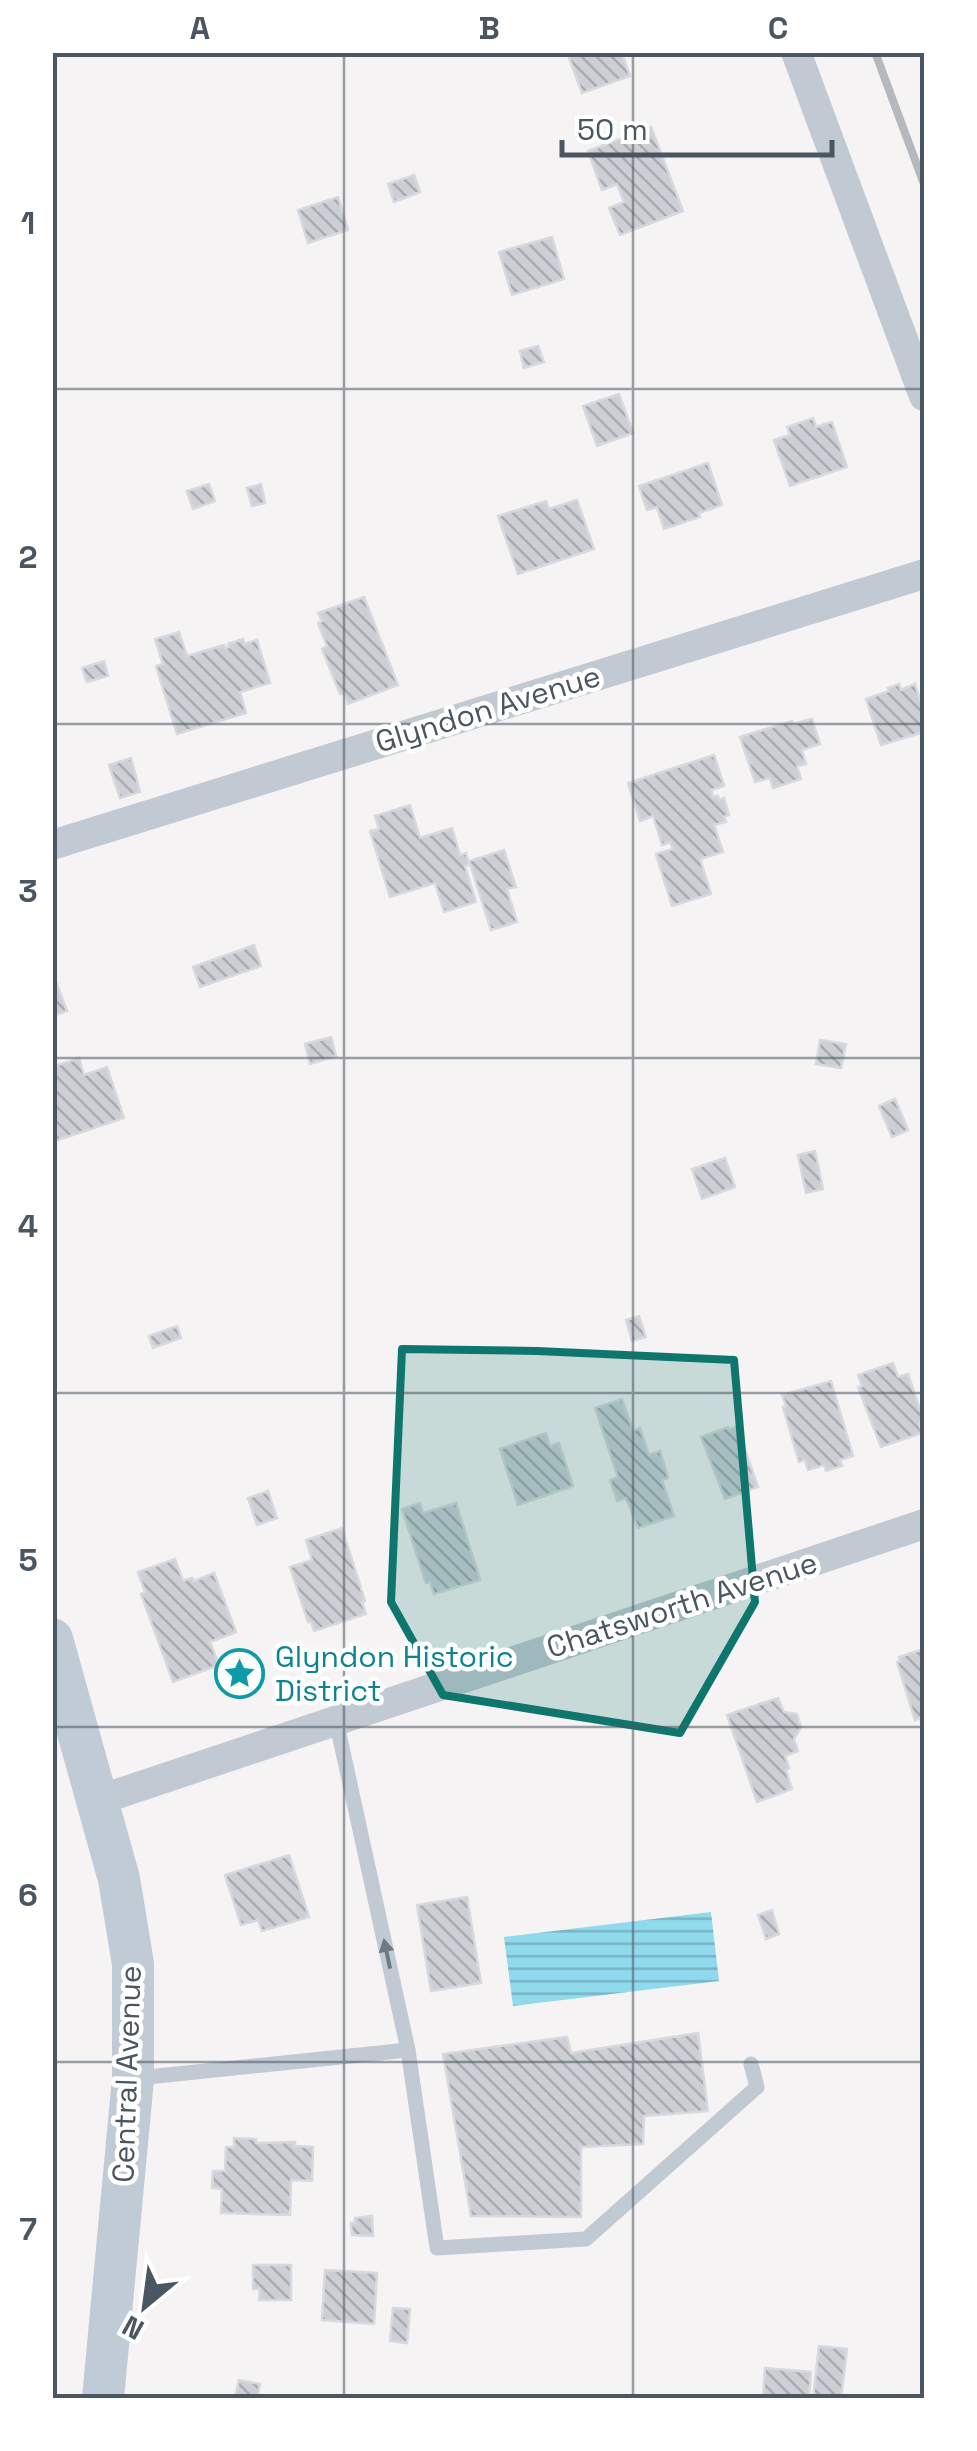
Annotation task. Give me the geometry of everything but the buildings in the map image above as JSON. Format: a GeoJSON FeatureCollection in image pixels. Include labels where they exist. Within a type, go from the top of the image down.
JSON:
{"type":"FeatureCollection","features":[{"type":"Feature","properties":{"kind":"main road","name":"Central Avenue"},"geometry":{"type":"LineString","coordinates":[[52,1639],[98,1800],[133,1964],[133,2079],[103,2398]]}},
{"type":"Feature","properties":{"kind":"street"},"geometry":{"type":"LineString","coordinates":[[796,52],[924,396]]}},
{"type":"Feature","properties":{"kind":"street","name":"Glyndon Avenue"},"geometry":{"type":"LineString","coordinates":[[52,845],[924,574]]}},
{"type":"Feature","properties":{"kind":"street","name":"Chatsworth Avenue"},"geometry":{"type":"LineString","coordinates":[[98,1800],[924,1524]]}},
{"type":"Feature","properties":{"kind":"lane"},"geometry":{"type":"LineString","coordinates":[[336,1720],[408,2050],[437,2248],[586,2239],[756,2087],[752,2064]]}},
{"type":"Feature","properties":{"kind":"lane"},"geometry":{"type":"LineString","coordinates":[[133,2079],[408,2050]]}},
{"type":"Feature","properties":{"kind":"highlighted area"},"geometry":{"type":"Polygon","coordinates":[[[402,1349],[734,1360],[755,1602],[680,1733],[443,1695],[391,1602],[402,1349]]]}},
{"type":"Feature","properties":{"kind":"water"},"geometry":{"type":"Polygon","coordinates":[[[711,1912],[719,1981],[513,2006],[504,1937],[711,1912]]]}},
{"type":"Feature","properties":{"kind":"railway"},"geometry":{"type":"LineString","coordinates":[[875,52],[924,184]]}},
{"type":"Feature","properties":{"kind":"place","name":"Glyndon Historic District"},"geometry":{"type":"Point","coordinates":[240,1674]}}]}
